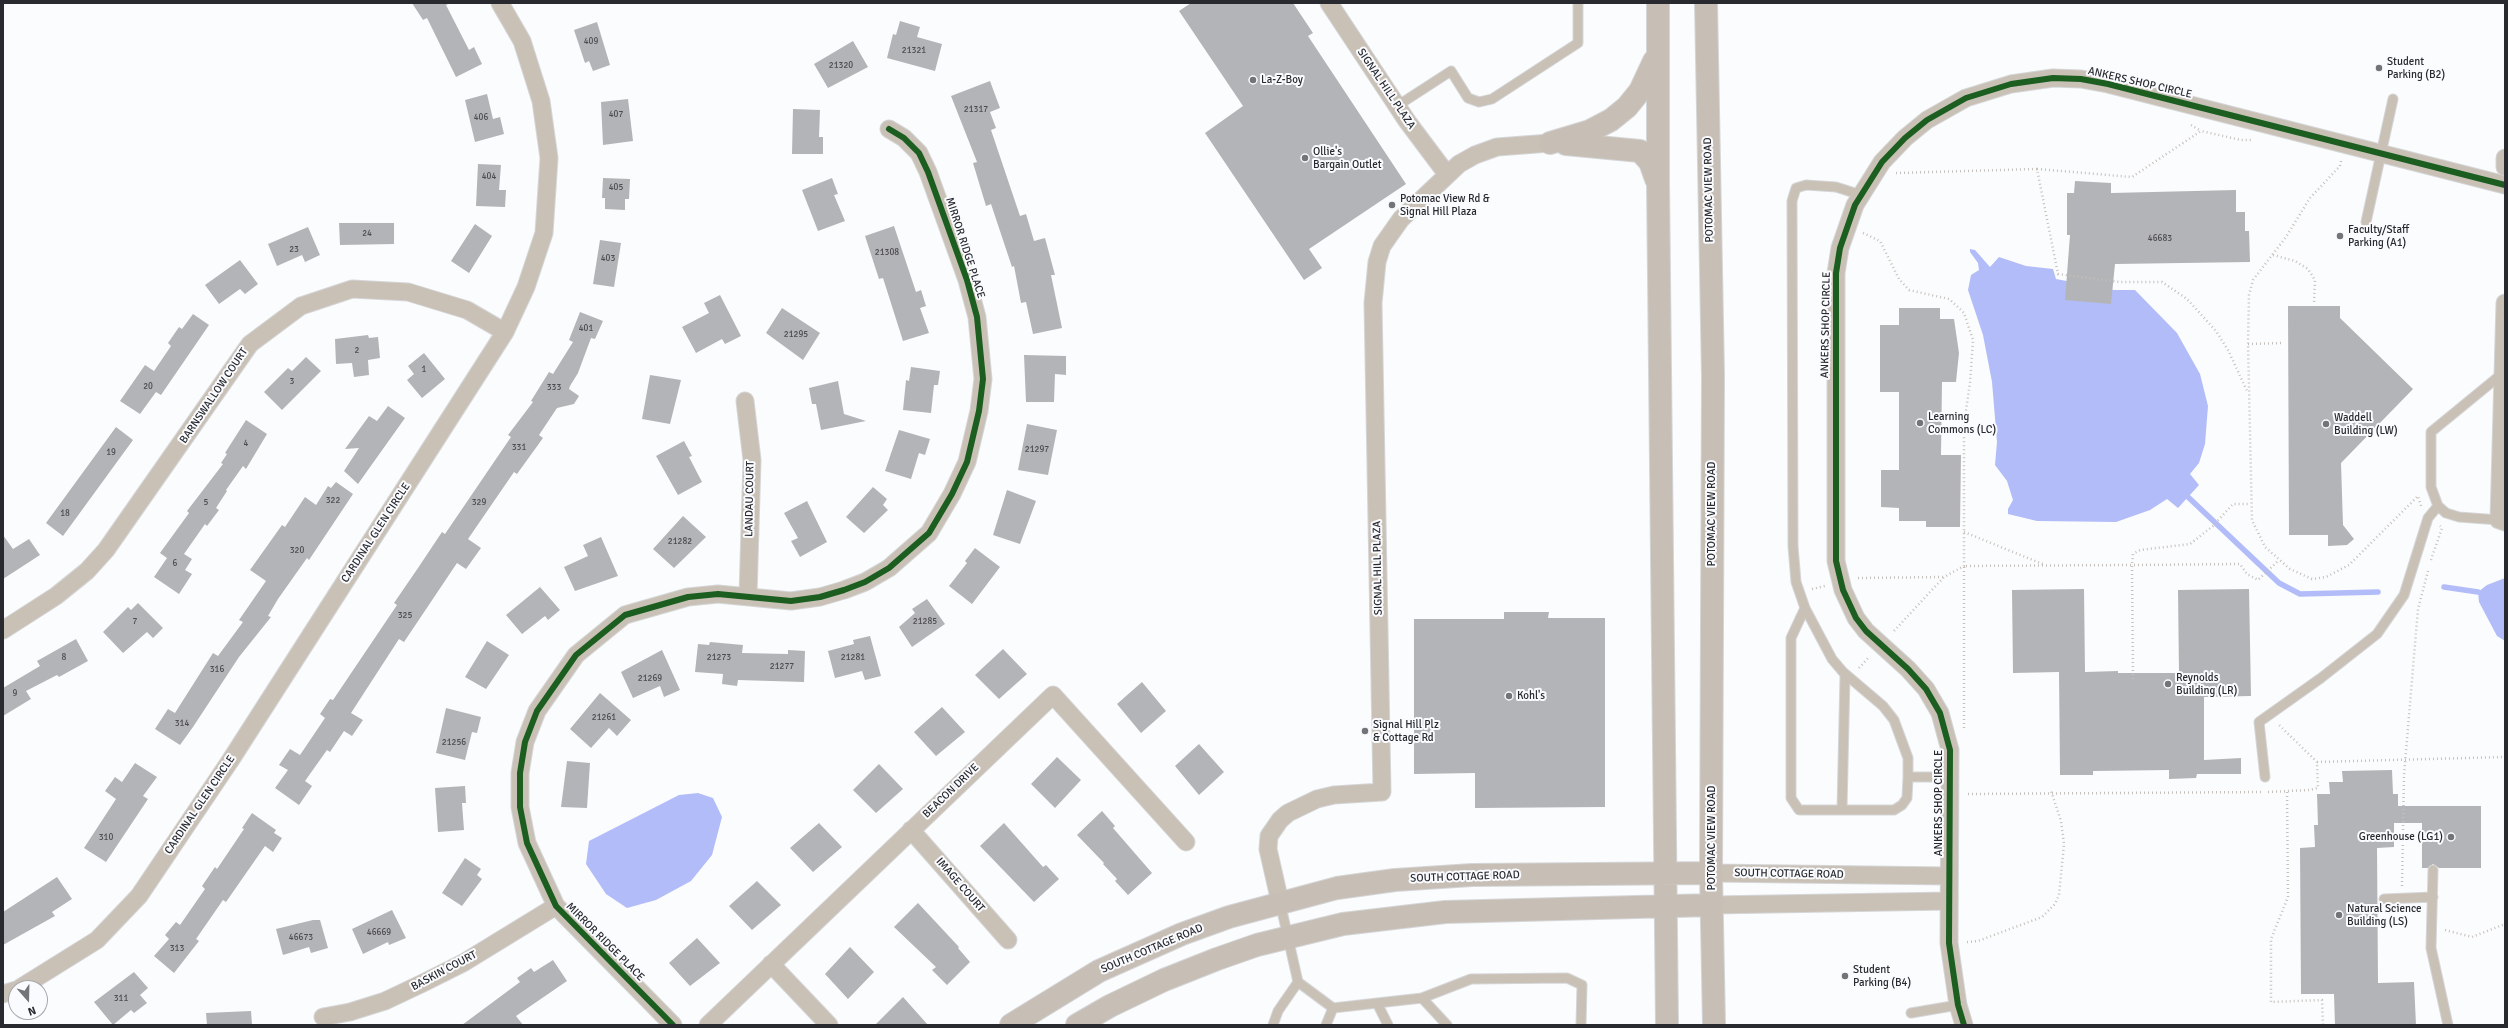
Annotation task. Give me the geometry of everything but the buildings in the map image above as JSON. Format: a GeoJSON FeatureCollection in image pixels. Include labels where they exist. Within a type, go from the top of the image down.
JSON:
{"type":"FeatureCollection","features":[{"type":"Feature","properties":{"kind":"main road"},"geometry":{"type":"LineString","coordinates":[[1658,3],[1658,183],[1668,1025]]}},
{"type":"Feature","properties":{"kind":"main road","name":"POTOMAC VIEW ROAD"},"geometry":{"type":"LineString","coordinates":[[1706,3],[1713,376],[1711,873],[1714,1025]]}},
{"type":"Feature","properties":{"kind":"main road"},"geometry":{"type":"LineString","coordinates":[[1550,143],[1590,131],[1622,111],[1640,91],[1657,54]]}},
{"type":"Feature","properties":{"kind":"main road"},"geometry":{"type":"LineString","coordinates":[[1550,143],[1640,152],[1650,162],[1658,183]]}},
{"type":"Feature","properties":{"kind":"main road","name":"SOUTH COTTAGE ROAD"},"geometry":{"type":"LineString","coordinates":[[1011,1025],[1062,992],[1138,953],[1229,917],[1280,902],[1337,888],[1395,880],[1478,875],[1711,873]]}},
{"type":"Feature","properties":{"kind":"main road"},"geometry":{"type":"LineString","coordinates":[[1077,1025],[1110,1006],[1164,980],[1217,959],[1288,937],[1373,919],[1446,912],[1712,904]]}},
{"type":"Feature","properties":{"kind":"street","name":"CARDINAL GLEN CIRCLE"},"geometry":{"type":"LineString","coordinates":[[33,980],[97,940],[139,896],[230,761],[505,332],[526,287],[544,233],[549,158],[540,101],[522,41],[500,3]]}},
{"type":"Feature","properties":{"kind":"street","name":"SIGNAL HILL PLAZA"},"geometry":{"type":"LineString","coordinates":[[1329,3],[1397,106],[1446,173]]}},
{"type":"Feature","properties":{"kind":"street","name":"ANKERS SHOP CIRCLE"},"geometry":{"type":"LineString","coordinates":[[1964,1025],[1958,1005],[1949,944],[1950,750],[1940,714],[1926,689],[1908,669],[1866,631],[1856,618],[1843,590],[1836,562],[1836,273],[1847,226],[1861,196],[1882,162],[1905,138],[1927,120],[1966,98],[1987,90],[2011,84],[2053,78],[2081,79],[2108,84],[2505,185]]}},
{"type":"Feature","properties":{"kind":"street","name":"MIRROR RIDGE PLACE"},"geometry":{"type":"LineString","coordinates":[[673,1025],[556,906],[527,843],[520,807],[520,773],[525,742],[545,699],[576,655],[625,615],[688,597],[718,594],[791,601],[820,597],[865,582],[889,568],[929,533],[952,494],[967,462],[979,411],[983,379],[977,317],[966,280],[928,172],[919,153],[904,138],[889,129]]}},
{"type":"Feature","properties":{"kind":"street","name":"SIGNAL HILL PLAZA"},"geometry":{"type":"LineString","coordinates":[[1280,902],[1268,848],[1271,832],[1280,820],[1288,813],[1317,799],[1382,792],[1373,311],[1374,281],[1382,246],[1391,231],[1446,173],[1459,164],[1487,150],[1508,145],[1550,143]]}},
{"type":"Feature","properties":{"kind":"street"},"geometry":{"type":"LineString","coordinates":[[2505,158],[2505,167]]}},
{"type":"Feature","properties":{"kind":"street","name":"BARNSWALLOW COURT"},"geometry":{"type":"LineString","coordinates":[[3,630],[56,596],[97,561],[134,511],[250,344],[301,306],[352,289],[408,292],[467,310],[505,332]]}},
{"type":"Feature","properties":{"kind":"street"},"geometry":{"type":"LineString","coordinates":[[2502,521],[2505,303]]}},
{"type":"Feature","properties":{"kind":"street","name":"LANDAU COURT"},"geometry":{"type":"LineString","coordinates":[[745,402],[752,460],[748,596]]}},
{"type":"Feature","properties":{"kind":"street","name":"BEACON DRIVE"},"geometry":{"type":"LineString","coordinates":[[708,1025],[911,830],[1054,696],[1186,842]]}},
{"type":"Feature","properties":{"kind":"street","name":"IMAGE COURT"},"geometry":{"type":"LineString","coordinates":[[911,830],[1008,940]]}},
{"type":"Feature","properties":{"kind":"street","name":"SOUTH COTTAGE ROAD"},"geometry":{"type":"LineString","coordinates":[[1711,873],[1949,876]]}},
{"type":"Feature","properties":{"kind":"street"},"geometry":{"type":"LineString","coordinates":[[1712,904],[1949,901]]}},
{"type":"Feature","properties":{"kind":"street","name":"BASKIN COURT"},"geometry":{"type":"LineString","coordinates":[[323,1017],[350,1012],[384,1001],[423,983],[462,962],[556,906]]}},
{"type":"Feature","properties":{"kind":"street"},"geometry":{"type":"LineString","coordinates":[[771,964],[829,1025]]}},
{"type":"Feature","properties":{"kind":"lane"},"geometry":{"type":"LineString","coordinates":[[1397,106],[1451,71],[1468,98],[1479,102],[1492,99],[1578,43],[1578,3]]}},
{"type":"Feature","properties":{"kind":"lane"},"geometry":{"type":"LineString","coordinates":[[2366,222],[2393,99]]}},
{"type":"Feature","properties":{"kind":"lane"},"geometry":{"type":"LineString","coordinates":[[1805,608],[1791,638],[1791,798],[1799,810],[1894,810],[1902,805],[1907,798],[1908,777],[1908,758],[1894,720],[1883,706],[1845,675],[1832,659],[1805,608],[1796,582],[1793,546],[1792,201],[1796,188],[1806,185],[1836,187],[1861,196]]}},
{"type":"Feature","properties":{"kind":"lane"},"geometry":{"type":"LineString","coordinates":[[2502,521],[2459,517],[2446,513],[2438,506],[2431,488],[2431,432],[2504,372]]}},
{"type":"Feature","properties":{"kind":"lane"},"geometry":{"type":"LineString","coordinates":[[2265,777],[2259,722],[2321,678],[2377,634],[2404,595],[2428,518],[2438,506]]}},
{"type":"Feature","properties":{"kind":"lane"},"geometry":{"type":"LineString","coordinates":[[1842,810],[1845,675]]}},
{"type":"Feature","properties":{"kind":"lane"},"geometry":{"type":"LineString","coordinates":[[1908,777],[1950,777]]}},
{"type":"Feature","properties":{"kind":"lane"},"geometry":{"type":"LineString","coordinates":[[2433,870],[2431,948],[2448,1025]]}},
{"type":"Feature","properties":{"kind":"lane"},"geometry":{"type":"LineString","coordinates":[[2384,899],[2433,897]]}},
{"type":"Feature","properties":{"kind":"lane"},"geometry":{"type":"LineString","coordinates":[[1280,902],[1298,982],[1333,1008],[1422,998],[1471,979],[1567,978],[1582,985],[1582,1025]]}},
{"type":"Feature","properties":{"kind":"lane"},"geometry":{"type":"LineString","coordinates":[[1272,1025],[1278,1011],[1298,982]]}},
{"type":"Feature","properties":{"kind":"lane"},"geometry":{"type":"LineString","coordinates":[[1422,998],[1447,1025]]}},
{"type":"Feature","properties":{"kind":"lane"},"geometry":{"type":"LineString","coordinates":[[1377,1003],[1388,1025]]}},
{"type":"Feature","properties":{"kind":"lane"},"geometry":{"type":"LineString","coordinates":[[1911,1013],[1958,1005]]}},
{"type":"Feature","properties":{"kind":"lane"},"geometry":{"type":"LineString","coordinates":[[1326,1025],[1333,1008]]}},
{"type":"Feature","properties":{"kind":"path"},"geometry":{"type":"LineString","coordinates":[[2188,122],[2201,131],[2241,140],[2254,140]]}},
{"type":"Feature","properties":{"kind":"path"},"geometry":{"type":"LineString","coordinates":[[1895,168],[1891,173],[2037,169],[2132,177],[2201,131]]}},
{"type":"Feature","properties":{"kind":"path"},"geometry":{"type":"LineString","coordinates":[[2334,159],[2341,161],[2340,166],[2310,198],[2273,255],[2254,280],[2249,295],[2248,394],[2250,504],[2252,520],[2259,538],[2279,560],[2301,576],[2312,579],[2326,578],[2349,566],[2418,496],[2428,518]]}},
{"type":"Feature","properties":{"kind":"path"},"geometry":{"type":"LineString","coordinates":[[2037,169],[2058,274],[2120,282],[2162,282],[2178,292],[2216,331],[2239,370],[2248,394]]}},
{"type":"Feature","properties":{"kind":"path"},"geometry":{"type":"LineString","coordinates":[[1859,232],[1880,241],[1899,279],[1909,290],[1949,299],[1964,313],[1973,340],[1970,383],[1964,424],[1964,730]]}},
{"type":"Feature","properties":{"kind":"path"},"geometry":{"type":"LineString","coordinates":[[2273,255],[2295,261],[2308,269],[2315,280],[2314,303]]}},
{"type":"Feature","properties":{"kind":"path"},"geometry":{"type":"LineString","coordinates":[[2248,344],[2282,343]]}},
{"type":"Feature","properties":{"kind":"path"},"geometry":{"type":"LineString","coordinates":[[2133,679],[2133,554],[2140,550],[2190,544],[2213,526],[2234,504],[2250,504]]}},
{"type":"Feature","properties":{"kind":"path"},"geometry":{"type":"LineString","coordinates":[[2402,898],[2406,761],[2418,609],[2442,528]]}},
{"type":"Feature","properties":{"kind":"path"},"geometry":{"type":"LineString","coordinates":[[1964,532],[2046,566]]}},
{"type":"Feature","properties":{"kind":"path"},"geometry":{"type":"LineString","coordinates":[[1889,636],[1944,577],[1964,566],[2240,564],[2247,574],[2258,580],[2279,560]]}},
{"type":"Feature","properties":{"kind":"path"},"geometry":{"type":"LineString","coordinates":[[1858,585],[1854,578],[1944,577]]}},
{"type":"Feature","properties":{"kind":"path"},"geometry":{"type":"LineString","coordinates":[[1809,590],[1823,586]]}},
{"type":"Feature","properties":{"kind":"path"},"geometry":{"type":"LineString","coordinates":[[1857,670],[1873,653]]}},
{"type":"Feature","properties":{"kind":"path"},"geometry":{"type":"LineString","coordinates":[[1964,794],[2051,791],[2287,792],[2318,788],[2317,762],[2269,715]]}},
{"type":"Feature","properties":{"kind":"path"},"geometry":{"type":"LineString","coordinates":[[1960,716],[1964,722]]}},
{"type":"Feature","properties":{"kind":"path"},"geometry":{"type":"LineString","coordinates":[[2317,762],[2406,761],[2505,757]]}},
{"type":"Feature","properties":{"kind":"path"},"geometry":{"type":"LineString","coordinates":[[1963,943],[1978,941],[2042,917],[2055,904],[2059,895],[2064,844],[2061,821],[2051,791]]}},
{"type":"Feature","properties":{"kind":"path"},"geometry":{"type":"LineString","coordinates":[[2287,792],[2288,897],[2271,939],[2271,1002],[2322,1000],[2323,1025]]}},
{"type":"Feature","properties":{"kind":"path"},"geometry":{"type":"LineString","coordinates":[[2432,927],[2472,936],[2505,924]]}},
{"type":"Feature","properties":{"kind":"water"},"geometry":{"type":"Polygon","coordinates":[[[1970,249],[1975,250],[1990,267],[1999,257],[2026,266],[2053,269],[2056,279],[2114,290],[2135,290],[2177,333],[2200,374],[2208,406],[2205,444],[2199,463],[2190,474],[2199,485],[2178,508],[2167,499],[2150,510],[2116,522],[2037,521],[2008,514],[2008,509],[2013,500],[2007,481],[1995,465],[1997,442],[1992,382],[1983,335],[1968,290],[1971,275],[1979,270],[1978,263],[1970,252],[1970,249]]]}},
{"type":"Feature","properties":{"kind":"water"},"geometry":{"type":"Polygon","coordinates":[[[2505,578],[2505,641],[2497,636],[2479,602],[2478,592],[2487,585],[2505,578]]]}},
{"type":"Feature","properties":{"kind":"water"},"geometry":{"type":"Polygon","coordinates":[[[698,793],[713,798],[722,817],[712,855],[691,881],[656,900],[627,908],[606,894],[586,864],[589,841],[679,795],[698,793]]]}},
{"type":"Feature","properties":{"kind":"waterway"},"geometry":{"type":"LineString","coordinates":[[2188,497],[2279,583],[2300,594],[2378,592]]}},
{"type":"Feature","properties":{"kind":"waterway"},"geometry":{"type":"LineString","coordinates":[[2444,587],[2478,592]]}},
{"type":"Feature","properties":{"kind":"cycle path"},"geometry":{"type":"LineString","coordinates":[[1964,1025],[1958,1005],[1949,943],[1950,750],[1940,713],[1926,689],[1908,669],[1866,631],[1856,618],[1843,590],[1836,561],[1836,273],[1840,248],[1855,205],[1882,162],[1905,138],[1927,120],[1966,98],[2011,84],[2053,78],[2081,79],[2108,84],[2505,185]]}},
{"type":"Feature","properties":{"kind":"cycle path"},"geometry":{"type":"LineString","coordinates":[[673,1025],[556,906],[527,843],[520,807],[520,773],[525,742],[537,711],[576,655],[625,615],[688,597],[718,594],[791,601],[820,597],[865,582],[889,568],[929,533],[952,494],[967,462],[979,411],[983,379],[977,317],[967,280],[928,172],[919,153],[904,138],[889,129]]}},
{"type":"Feature","properties":{"kind":"place","name":"Student Parking (B2)"},"geometry":{"type":"Point","coordinates":[2379,68]}},
{"type":"Feature","properties":{"kind":"place","name":"La-Z-Boy"},"geometry":{"type":"Point","coordinates":[1253,80]}},
{"type":"Feature","properties":{"kind":"place","name":"Ollie's Bargain Outlet"},"geometry":{"type":"Point","coordinates":[1305,158]}},
{"type":"Feature","properties":{"kind":"place","name":"Potomac View Rd & Signal Hill Plaza"},"geometry":{"type":"Point","coordinates":[1392,205]}},
{"type":"Feature","properties":{"kind":"place","name":"Faculty/Staff Parking (A1)"},"geometry":{"type":"Point","coordinates":[2340,236]}},
{"type":"Feature","properties":{"kind":"place","name":"Learning Commons (LC)"},"geometry":{"type":"Point","coordinates":[1920,423]}},
{"type":"Feature","properties":{"kind":"place","name":"Waddell Building (LW)"},"geometry":{"type":"Point","coordinates":[2326,424]}},
{"type":"Feature","properties":{"kind":"place","name":"Reynolds Building (LR)"},"geometry":{"type":"Point","coordinates":[2168,684]}},
{"type":"Feature","properties":{"kind":"place","name":"Kohl's"},"geometry":{"type":"Point","coordinates":[1509,696]}},
{"type":"Feature","properties":{"kind":"place","name":"Signal Hill Plz & Cottage Rd"},"geometry":{"type":"Point","coordinates":[1365,731]}},
{"type":"Feature","properties":{"kind":"place","name":"Greenhouse (LG1)"},"geometry":{"type":"Point","coordinates":[2451,837]}},
{"type":"Feature","properties":{"kind":"place","name":"Natural Science Building (LS)"},"geometry":{"type":"Point","coordinates":[2339,915]}},
{"type":"Feature","properties":{"kind":"place","name":"Student Parking (B4)"},"geometry":{"type":"Point","coordinates":[1845,976]}}]}
